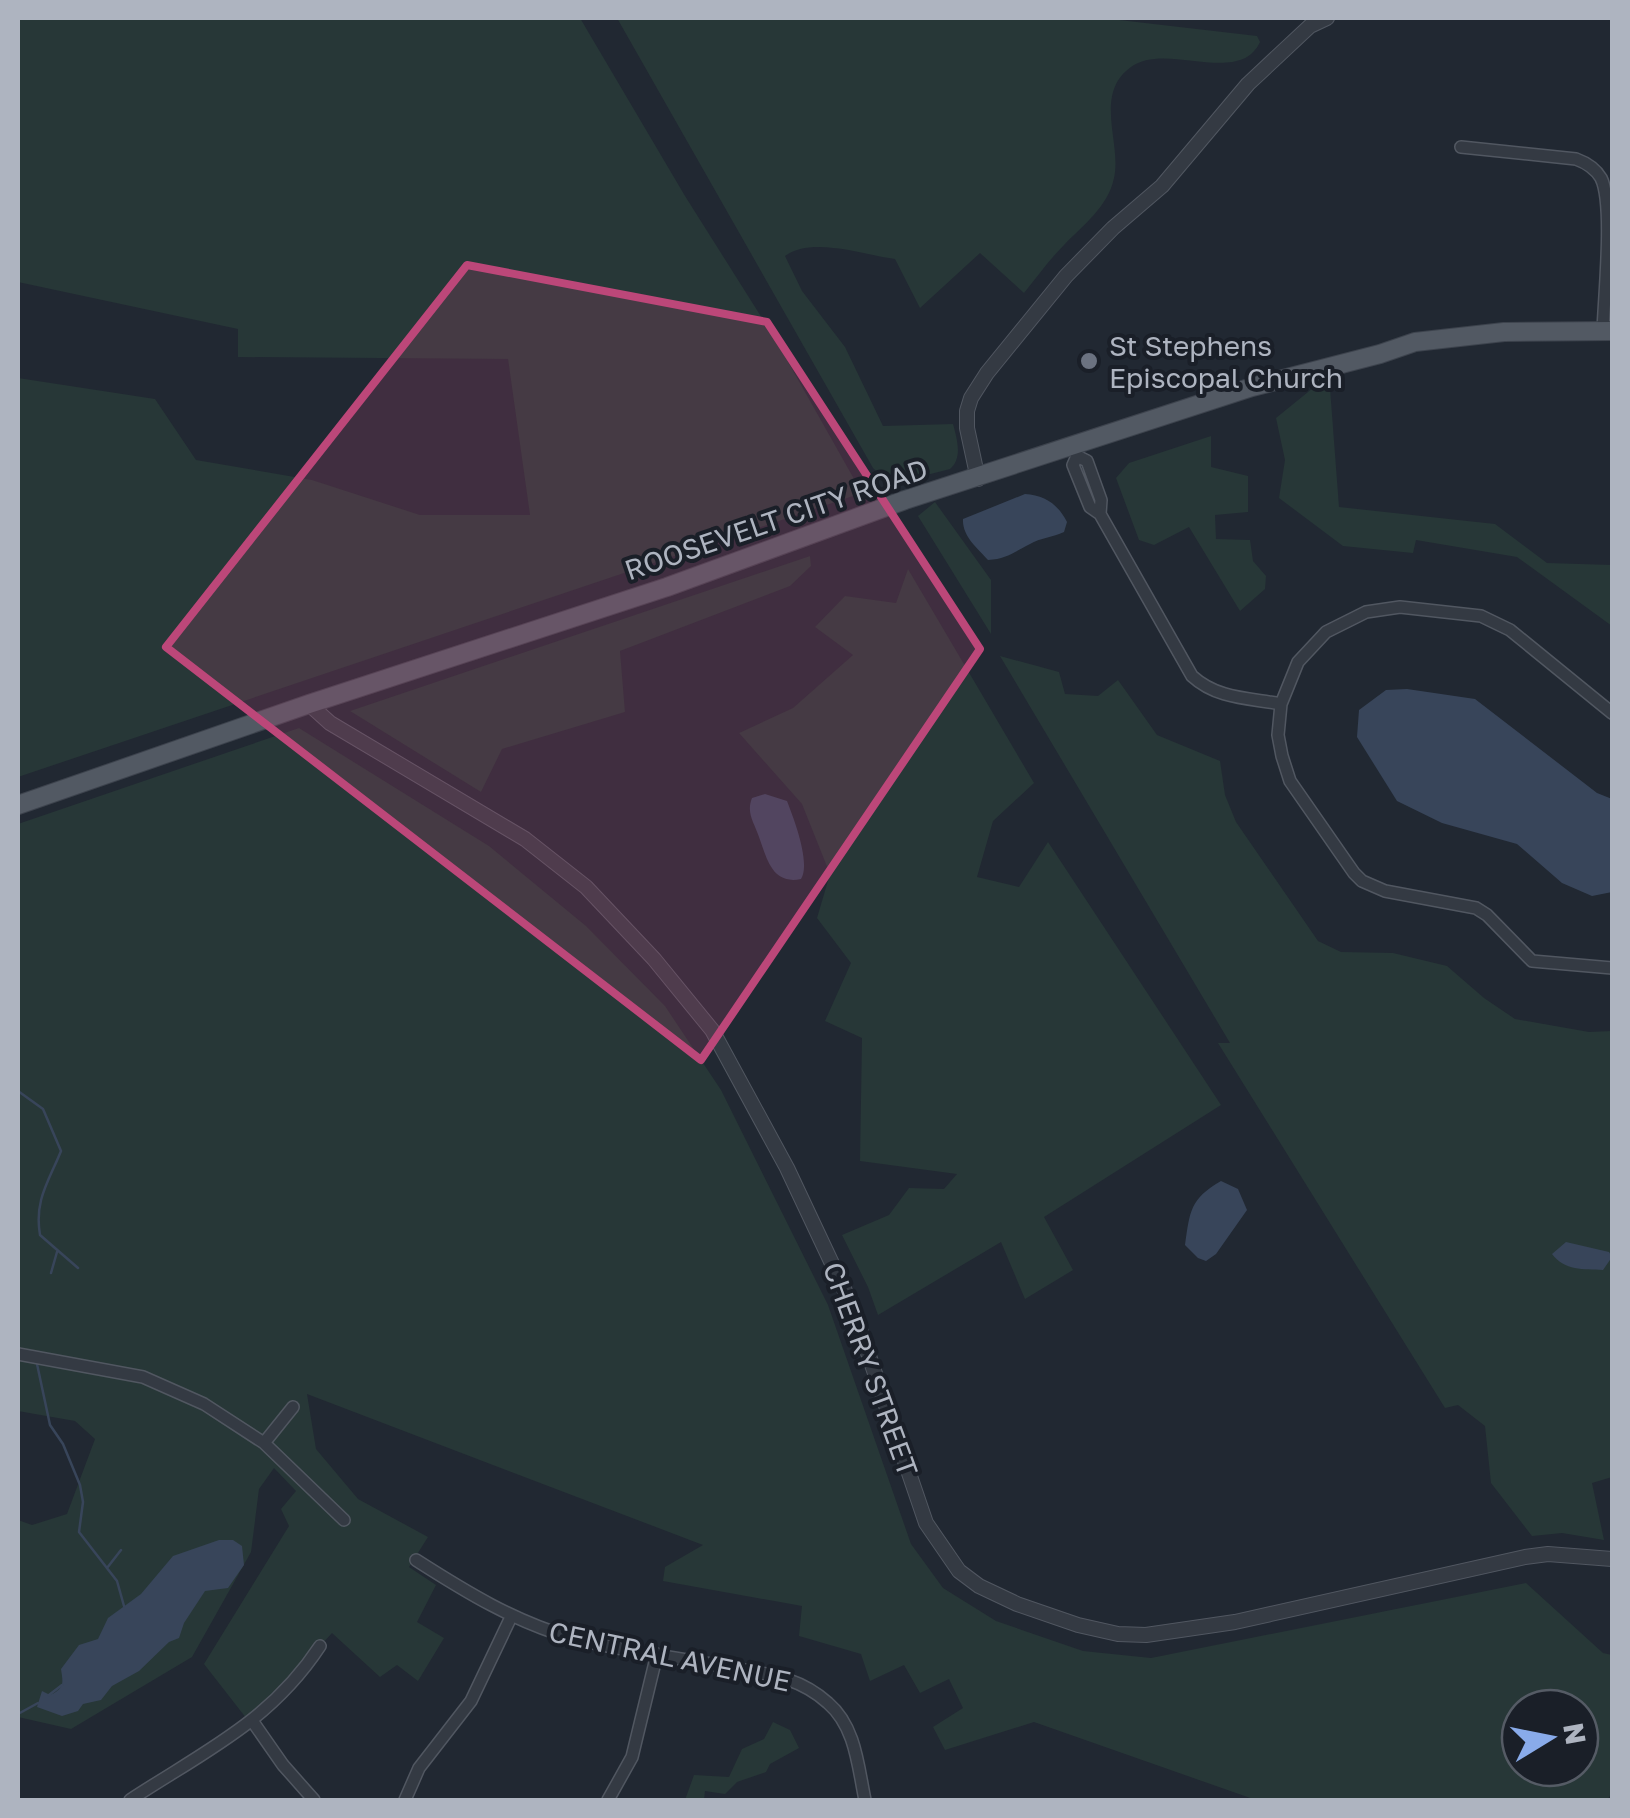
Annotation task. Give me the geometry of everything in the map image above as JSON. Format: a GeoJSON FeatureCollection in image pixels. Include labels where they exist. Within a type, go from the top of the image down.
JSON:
{"type":"FeatureCollection","features":[{"type":"Feature","properties":{"kind":"main road","name":"ROOSEVELT CITY ROAD"},"geometry":{"type":"LineString","coordinates":[[18,805],[309,704],[667,587],[905,500],[1075,451],[1252,387],[1414,342],[1504,332],[1608,331]]}},
{"type":"Feature","properties":{"kind":"street"},"geometry":{"type":"LineString","coordinates":[[978,479],[970,451],[967,411],[987,373],[1066,276],[1167,180],[1248,84],[1310,26],[1326,18]]}},
{"type":"Feature","properties":{"kind":"street"},"geometry":{"type":"LineString","coordinates":[[1461,147],[1576,159],[1590,165],[1606,197],[1608,331]]}},
{"type":"Feature","properties":{"kind":"street"},"geometry":{"type":"LineString","coordinates":[[1075,451],[1073,465],[1090,507],[1100,514],[1192,676],[1208,690],[1220,694],[1281,704]]}},
{"type":"Feature","properties":{"kind":"street"},"geometry":{"type":"LineString","coordinates":[[1612,713],[1493,619],[1400,607],[1366,612],[1326,632],[1298,662],[1281,704],[1278,735],[1290,781],[1362,881],[1386,890],[1476,908],[1532,961],[1612,968]]}},
{"type":"Feature","properties":{"kind":"street","name":"CHERRY STREET"},"geometry":{"type":"LineString","coordinates":[[309,704],[330,723],[525,839],[586,888],[654,958],[712,1030],[834,1264],[858,1322],[926,1523],[959,1571],[979,1586],[1078,1625],[1118,1634],[1146,1635],[1235,1622],[1526,1556],[1580,1555],[1612,1560]]}},
{"type":"Feature","properties":{"kind":"street"},"geometry":{"type":"LineString","coordinates":[[18,1354],[143,1376],[204,1404],[264,1443],[344,1520]]}},
{"type":"Feature","properties":{"kind":"street"},"geometry":{"type":"LineString","coordinates":[[264,1443],[293,1406]]}},
{"type":"Feature","properties":{"kind":"street","name":"CENTRAL AVENUE"},"geometry":{"type":"LineString","coordinates":[[416,1560],[511,1616],[574,1638],[767,1672],[811,1689],[832,1706],[850,1733],[866,1800]]}},
{"type":"Feature","properties":{"kind":"street"},"geometry":{"type":"LineString","coordinates":[[404,1800],[419,1768],[471,1701],[511,1616]]}},
{"type":"Feature","properties":{"kind":"street"},"geometry":{"type":"LineString","coordinates":[[139,1798],[253,1722],[278,1700],[320,1646]]}},
{"type":"Feature","properties":{"kind":"street"},"geometry":{"type":"LineString","coordinates":[[608,1800],[632,1758],[657,1654]]}},
{"type":"Feature","properties":{"kind":"street"},"geometry":{"type":"LineString","coordinates":[[253,1722],[314,1800]]}},
{"type":"Feature","properties":{"kind":"highlighted area"},"geometry":{"type":"Polygon","coordinates":[[[467,265],[767,322],[980,649],[701,1060],[166,647],[467,265]]]}},
{"type":"Feature","properties":{"kind":"shaded area"},"geometry":{"type":"Polygon","coordinates":[[[18,18],[580,18],[774,337],[862,493],[18,777],[18,378],[155,399],[196,460],[312,480],[420,515],[530,515],[508,359],[238,357],[238,329],[18,282],[18,18]]]}},
{"type":"Feature","properties":{"kind":"shaded area"},"geometry":{"type":"Polygon","coordinates":[[[617,18],[1102,18],[1257,36],[1260,42],[1250,55],[1236,61],[1146,60],[1120,78],[1111,105],[1115,165],[1111,188],[1094,215],[1024,293],[980,253],[920,308],[895,259],[823,247],[796,250],[785,256],[802,291],[845,347],[883,426],[953,424],[958,454],[954,465],[895,483],[873,468],[617,18]]]}},
{"type":"Feature","properties":{"kind":"shaded area"},"geometry":{"type":"Polygon","coordinates":[[[1329,375],[1339,507],[1495,524],[1547,563],[1612,565],[1612,626],[1517,557],[1416,540],[1413,553],[1343,546],[1279,498],[1285,460],[1276,418],[1329,375]]]}},
{"type":"Feature","properties":{"kind":"shaded area"},"geometry":{"type":"Polygon","coordinates":[[[1211,436],[1211,467],[1248,476],[1248,512],[1215,515],[1216,539],[1250,540],[1253,561],[1266,576],[1265,589],[1240,611],[1189,527],[1154,545],[1139,540],[1116,478],[1129,463],[1211,436]]]}},
{"type":"Feature","properties":{"kind":"shaded area"},"geometry":{"type":"Polygon","coordinates":[[[935,502],[991,580],[991,634],[918,516],[935,502]]]}},
{"type":"Feature","properties":{"kind":"shaded area"},"geometry":{"type":"Polygon","coordinates":[[[810,556],[811,566],[790,586],[620,651],[625,712],[502,749],[481,792],[350,711],[810,556]]]}},
{"type":"Feature","properties":{"kind":"shaded area"},"geometry":{"type":"Polygon","coordinates":[[[908,569],[1034,783],[993,821],[977,877],[1019,887],[1048,842],[1221,1105],[1044,1217],[1073,1270],[1025,1299],[1001,1242],[878,1315],[842,1235],[889,1215],[909,1188],[944,1189],[957,1174],[860,1161],[862,1038],[825,1021],[851,963],[817,918],[830,874],[802,804],[739,733],[793,708],[853,655],[815,627],[845,596],[896,603],[908,569]]]}},
{"type":"Feature","properties":{"kind":"shaded area"},"geometry":{"type":"Polygon","coordinates":[[[1000,656],[1059,672],[1065,694],[1098,696],[1118,680],[1157,735],[1220,761],[1225,795],[1236,822],[1318,941],[1341,952],[1393,953],[1447,966],[1515,1019],[1589,1032],[1612,1031],[1612,1477],[1592,1483],[1604,1540],[1562,1533],[1532,1536],[1491,1483],[1485,1426],[1458,1405],[1445,1408],[1218,1043],[1230,1043],[1000,656]]]}},
{"type":"Feature","properties":{"kind":"shaded area"},"geometry":{"type":"Polygon","coordinates":[[[299,728],[489,846],[586,926],[665,1006],[721,1090],[828,1305],[911,1544],[943,1588],[996,1621],[1083,1651],[1151,1658],[1526,1583],[1603,1653],[1612,1655],[1612,1793],[1607,1800],[1256,1800],[1034,1722],[945,1750],[933,1727],[963,1708],[949,1679],[920,1693],[904,1665],[870,1681],[861,1654],[799,1636],[802,1606],[663,1581],[665,1567],[703,1545],[307,1394],[316,1449],[358,1499],[428,1537],[409,1567],[436,1585],[417,1622],[444,1638],[418,1681],[397,1665],[380,1677],[332,1633],[250,1723],[204,1664],[289,1526],[281,1509],[296,1491],[274,1468],[259,1489],[251,1552],[192,1657],[71,1729],[18,1717],[18,1520],[32,1525],[67,1514],[95,1439],[75,1421],[18,1411],[18,824],[299,728]]]}},
{"type":"Feature","properties":{"kind":"shaded area"},"geometry":{"type":"Polygon","coordinates":[[[773,1722],[790,1730],[799,1748],[770,1764],[766,1772],[737,1782],[725,1794],[705,1791],[704,1800],[685,1800],[694,1775],[729,1777],[742,1749],[764,1739],[773,1722]]]}},
{"type":"Feature","properties":{"kind":"water"},"geometry":{"type":"Polygon","coordinates":[[[1025,494],[1055,505],[1067,522],[1064,532],[1005,557],[988,560],[968,536],[963,519],[1025,494]]]}},
{"type":"Feature","properties":{"kind":"water"},"geometry":{"type":"Polygon","coordinates":[[[1407,689],[1475,699],[1597,793],[1612,799],[1612,892],[1592,896],[1562,883],[1517,844],[1442,823],[1397,801],[1357,737],[1359,710],[1386,690],[1407,689]]]}},
{"type":"Feature","properties":{"kind":"water"},"geometry":{"type":"Polygon","coordinates":[[[765,794],[787,801],[803,852],[801,879],[783,878],[768,862],[750,808],[752,798],[765,794]]]}},
{"type":"Feature","properties":{"kind":"water"},"geometry":{"type":"Polygon","coordinates":[[[1221,1181],[1238,1189],[1247,1210],[1216,1254],[1206,1261],[1185,1245],[1188,1223],[1197,1200],[1221,1181]]]}},
{"type":"Feature","properties":{"kind":"water"},"geometry":{"type":"Polygon","coordinates":[[[1566,1242],[1609,1252],[1612,1257],[1603,1270],[1569,1266],[1552,1254],[1566,1242]]]}},
{"type":"Feature","properties":{"kind":"water"},"geometry":{"type":"Polygon","coordinates":[[[219,1540],[233,1540],[242,1546],[244,1565],[228,1588],[205,1591],[179,1638],[169,1642],[139,1671],[112,1686],[101,1700],[83,1704],[78,1711],[62,1716],[37,1707],[42,1691],[50,1695],[61,1687],[61,1669],[79,1645],[98,1639],[108,1618],[141,1594],[173,1556],[219,1540]]]}},
{"type":"Feature","properties":{"kind":"waterway"},"geometry":{"type":"LineString","coordinates":[[18,1091],[43,1109],[61,1151],[41,1201],[40,1235],[78,1268]]}},
{"type":"Feature","properties":{"kind":"waterway"},"geometry":{"type":"LineString","coordinates":[[51,1273],[57,1252]]}},
{"type":"Feature","properties":{"kind":"waterway"},"geometry":{"type":"LineString","coordinates":[[37,1364],[50,1425],[63,1444],[80,1485],[83,1502],[79,1532],[117,1581],[124,1606]]}},
{"type":"Feature","properties":{"kind":"waterway"},"geometry":{"type":"LineString","coordinates":[[107,1568],[121,1550]]}},
{"type":"Feature","properties":{"kind":"waterway"},"geometry":{"type":"LineString","coordinates":[[49,1695],[62,1685]]}},
{"type":"Feature","properties":{"kind":"waterway"},"geometry":{"type":"LineString","coordinates":[[18,1714],[38,1703]]}},
{"type":"Feature","properties":{"kind":"place","name":"St Stephens Episcopal Church"},"geometry":{"type":"Point","coordinates":[1089,361]}}]}
